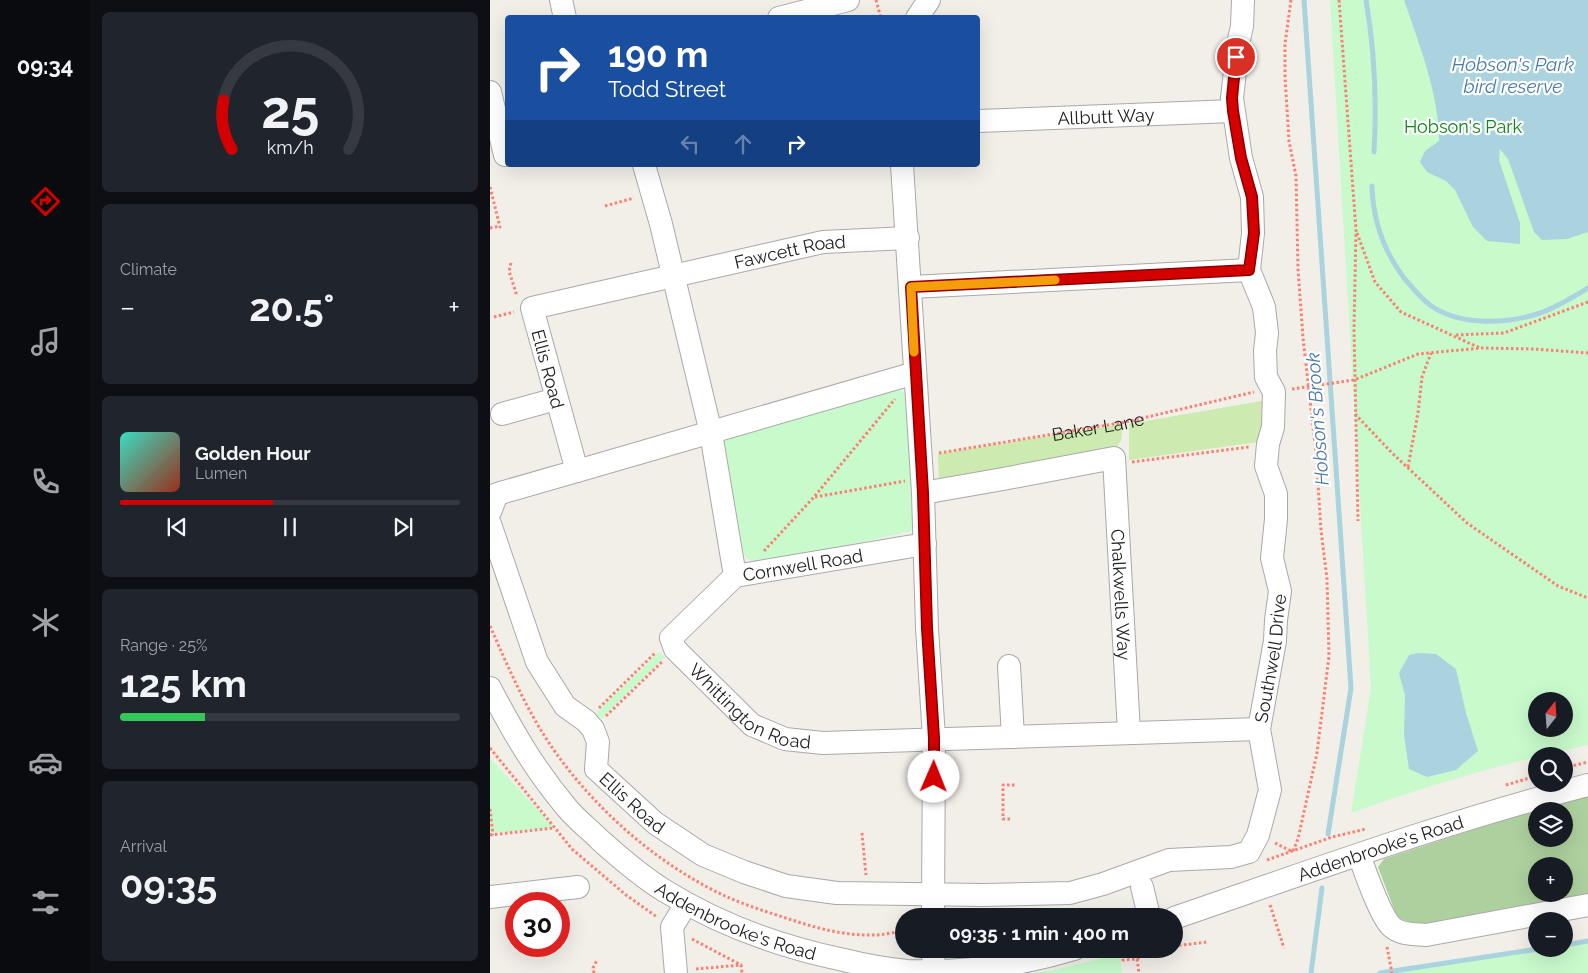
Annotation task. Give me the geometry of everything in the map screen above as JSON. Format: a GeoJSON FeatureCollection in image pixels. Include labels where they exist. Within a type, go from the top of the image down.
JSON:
{"type":"FeatureCollection","features":[{"type":"Feature","properties":{"kind":"street"},"geometry":{"type":"LineString","coordinates":[[561,0],[564,15]]}},
{"type":"Feature","properties":{"kind":"street"},"geometry":{"type":"LineString","coordinates":[[790,15],[848,0]]}},
{"type":"Feature","properties":{"kind":"street"},"geometry":{"type":"LineString","coordinates":[[919,15],[929,0]]}},
{"type":"Feature","properties":{"kind":"street","name":"Southwell Drive"},"geometry":{"type":"LineString","coordinates":[[933,894],[1070,893],[1103,884],[1169,860],[1230,858],[1249,852],[1258,835],[1270,790],[1259,729],[1275,641],[1280,591],[1272,558],[1276,519],[1276,494],[1266,466],[1268,444],[1273,427],[1273,390],[1266,377],[1265,351],[1267,333],[1264,307],[1249,270],[1254,233],[1252,197],[1241,158],[1232,98],[1242,26],[1243,0]]}},
{"type":"Feature","properties":{"kind":"street"},"geometry":{"type":"LineString","coordinates":[[490,92],[501,157]]}},
{"type":"Feature","properties":{"kind":"street","name":"Allbutt Way"},"geometry":{"type":"LineString","coordinates":[[980,121],[1233,111]]}},
{"type":"Feature","properties":{"kind":"street","name":"Cornwell Road"},"geometry":{"type":"LineString","coordinates":[[644,167],[651,194],[654,231],[674,276],[711,433],[735,576],[925,544]]}},
{"type":"Feature","properties":{"kind":"street"},"geometry":{"type":"LineString","coordinates":[[902,167],[922,476],[927,628],[934,738],[933,908]]}},
{"type":"Feature","properties":{"kind":"street","name":"Fawcett Road"},"geometry":{"type":"LineString","coordinates":[[674,276],[823,242],[908,238]]}},
{"type":"Feature","properties":{"kind":"street"},"geometry":{"type":"LineString","coordinates":[[911,287],[1249,270]]}},
{"type":"Feature","properties":{"kind":"street","name":"Ellis Road"},"geometry":{"type":"LineString","coordinates":[[577,471],[527,309],[674,276]]}},
{"type":"Feature","properties":{"kind":"street"},"geometry":{"type":"LineString","coordinates":[[490,512],[497,494],[916,373]]}},
{"type":"Feature","properties":{"kind":"street"},"geometry":{"type":"LineString","coordinates":[[502,414],[556,399]]}},
{"type":"Feature","properties":{"kind":"street","name":"Baker Lane"},"geometry":{"type":"LineString","coordinates":[[922,476],[1003,479],[1114,458]]}},
{"type":"Feature","properties":{"kind":"street","name":"Chalkwells Way"},"geometry":{"type":"LineString","coordinates":[[1114,458],[1129,732]]}},
{"type":"Feature","properties":{"kind":"street"},"geometry":{"type":"LineString","coordinates":[[490,524],[537,662],[565,706],[589,725]]}},
{"type":"Feature","properties":{"kind":"street"},"geometry":{"type":"LineString","coordinates":[[673,643],[735,576]]}},
{"type":"Feature","properties":{"kind":"street","name":"Whittington Road"},"geometry":{"type":"LineString","coordinates":[[673,643],[752,724],[785,739],[823,743],[934,738]]}},
{"type":"Feature","properties":{"kind":"street"},"geometry":{"type":"LineString","coordinates":[[1009,666],[1013,737]]}},
{"type":"Feature","properties":{"kind":"street","name":"Addenbrooke's Road"},"geometry":{"type":"LineString","coordinates":[[490,688],[514,735],[538,771],[572,813],[620,858],[663,890],[686,904],[770,941],[816,954],[897,970],[934,972],[967,970],[1006,965],[1036,958]]}},
{"type":"Feature","properties":{"kind":"street","name":"Ellis Road"},"geometry":{"type":"LineString","coordinates":[[589,725],[598,742],[596,769],[655,823],[703,855],[744,872],[786,886],[837,893],[933,894]]}},
{"type":"Feature","properties":{"kind":"street"},"geometry":{"type":"LineString","coordinates":[[934,738],[1259,729]]}},
{"type":"Feature","properties":{"kind":"street","name":"Addenbrooke's Road"},"geometry":{"type":"LineString","coordinates":[[1183,915],[1526,801],[1588,785]]}},
{"type":"Feature","properties":{"kind":"street"},"geometry":{"type":"LineString","coordinates":[[1360,855],[1370,886],[1381,909],[1392,927],[1404,934],[1426,935],[1588,905]]}},
{"type":"Feature","properties":{"kind":"street"},"geometry":{"type":"LineString","coordinates":[[490,897],[578,887]]}},
{"type":"Feature","properties":{"kind":"street"},"geometry":{"type":"LineString","coordinates":[[1142,887],[1147,908]]}},
{"type":"Feature","properties":{"kind":"street"},"geometry":{"type":"LineString","coordinates":[[686,904],[672,927],[686,971]]}},
{"type":"Feature","properties":{"kind":"street"},"geometry":{"type":"LineString","coordinates":[[933,958],[934,972]]}},
{"type":"Feature","properties":{"kind":"path"},"geometry":{"type":"LineString","coordinates":[[876,0],[880,15]]}},
{"type":"Feature","properties":{"kind":"path"},"geometry":{"type":"LineString","coordinates":[[1291,0],[1285,44],[1285,77],[1289,141],[1296,176],[1298,269],[1327,579],[1329,656],[1318,753],[1298,839],[1293,851]]}},
{"type":"Feature","properties":{"kind":"path"},"geometry":{"type":"LineString","coordinates":[[1339,0],[1356,230],[1354,380],[1358,521]]}},
{"type":"Feature","properties":{"kind":"path"},"geometry":{"type":"LineString","coordinates":[[490,187],[501,226],[490,228]]}},
{"type":"Feature","properties":{"kind":"path"},"geometry":{"type":"LineString","coordinates":[[605,206],[651,194]]}},
{"type":"Feature","properties":{"kind":"path"},"geometry":{"type":"LineString","coordinates":[[1356,230],[1375,282],[1401,312],[1481,348]]}},
{"type":"Feature","properties":{"kind":"path"},"geometry":{"type":"LineString","coordinates":[[494,317],[527,309],[509,271],[511,263]]}},
{"type":"Feature","properties":{"kind":"path"},"geometry":{"type":"LineString","coordinates":[[1454,335],[1504,333],[1588,302]]}},
{"type":"Feature","properties":{"kind":"path","name":"Baker Lane"},"geometry":{"type":"LineString","coordinates":[[922,476],[1126,422],[1273,390],[1319,386],[1354,380],[1418,354],[1481,348],[1588,353]]}},
{"type":"Feature","properties":{"kind":"path"},"geometry":{"type":"LineString","coordinates":[[1408,467],[1418,413],[1422,377],[1431,353]]}},
{"type":"Feature","properties":{"kind":"path"},"geometry":{"type":"LineString","coordinates":[[760,556],[814,497],[895,399]]}},
{"type":"Feature","properties":{"kind":"path"},"geometry":{"type":"LineString","coordinates":[[1355,414],[1392,453],[1468,523],[1558,586],[1588,598]]}},
{"type":"Feature","properties":{"kind":"path","name":"Baker Lane"},"geometry":{"type":"LineString","coordinates":[[1114,458],[1134,463],[1268,444]]}},
{"type":"Feature","properties":{"kind":"path"},"geometry":{"type":"LineString","coordinates":[[814,497],[922,476]]}},
{"type":"Feature","properties":{"kind":"path"},"geometry":{"type":"LineString","coordinates":[[589,725],[673,643]]}},
{"type":"Feature","properties":{"kind":"path"},"geometry":{"type":"LineString","coordinates":[[589,725],[673,643]]}},
{"type":"Feature","properties":{"kind":"path"},"geometry":{"type":"LineString","coordinates":[[490,748],[572,849],[601,875],[672,927],[741,965]]}},
{"type":"Feature","properties":{"kind":"path"},"geometry":{"type":"LineString","coordinates":[[1573,766],[1588,762]]}},
{"type":"Feature","properties":{"kind":"path"},"geometry":{"type":"LineString","coordinates":[[1500,787],[1528,778]]}},
{"type":"Feature","properties":{"kind":"path"},"geometry":{"type":"LineString","coordinates":[[1010,819],[1003,819],[1003,785],[1015,785]]}},
{"type":"Feature","properties":{"kind":"path"},"geometry":{"type":"LineString","coordinates":[[490,809],[492,835],[555,828]]}},
{"type":"Feature","properties":{"kind":"path"},"geometry":{"type":"LineString","coordinates":[[1260,862],[1332,838],[1373,828]]}},
{"type":"Feature","properties":{"kind":"path"},"geometry":{"type":"LineString","coordinates":[[862,834],[868,894]]}},
{"type":"Feature","properties":{"kind":"path"},"geometry":{"type":"LineString","coordinates":[[1264,888],[1284,948]]}},
{"type":"Feature","properties":{"kind":"path"},"geometry":{"type":"LineString","coordinates":[[1183,945],[1207,942]]}},
{"type":"Feature","properties":{"kind":"path"},"geometry":{"type":"LineString","coordinates":[[1388,951],[1392,973]]}},
{"type":"Feature","properties":{"kind":"path"},"geometry":{"type":"LineString","coordinates":[[1123,958],[1123,960],[1137,959],[1139,973]]}},
{"type":"Feature","properties":{"kind":"path"},"geometry":{"type":"LineString","coordinates":[[594,973],[593,968],[597,960]]}},
{"type":"Feature","properties":{"kind":"path"},"geometry":{"type":"LineString","coordinates":[[686,971],[741,965]]}},
{"type":"Feature","properties":{"kind":"path"},"geometry":{"type":"LineString","coordinates":[[741,965],[742,973]]}},
{"type":"Feature","properties":{"kind":"green space","name":"Hobson's Park"},"geometry":{"type":"Polygon","coordinates":[[[1330,0],[1588,0],[1588,745],[1573,748],[1528,747],[1528,759],[1410,793],[1351,813],[1371,688],[1330,0]]]}},
{"type":"Feature","properties":{"kind":"green space"},"geometry":{"type":"Polygon","coordinates":[[[891,387],[912,396],[918,520],[911,531],[766,564],[753,563],[744,555],[721,449],[725,435],[891,387]]]}},
{"type":"Feature","properties":{"kind":"green space"},"geometry":{"type":"Polygon","coordinates":[[[1267,400],[1266,441],[1129,460],[1129,424],[1267,400]]]}},
{"type":"Feature","properties":{"kind":"green space"},"geometry":{"type":"Polygon","coordinates":[[[1123,424],[1121,441],[1113,452],[939,485],[938,454],[1123,424]]]}},
{"type":"Feature","properties":{"kind":"green space"},"geometry":{"type":"Polygon","coordinates":[[[659,652],[665,657],[601,719],[596,713],[659,652]]]}},
{"type":"Feature","properties":{"kind":"green space"},"geometry":{"type":"Polygon","coordinates":[[[490,758],[555,828],[490,833],[490,758]]]}},
{"type":"Feature","properties":{"kind":"green space"},"geometry":{"type":"Polygon","coordinates":[[[1588,795],[1588,894],[1573,897],[1573,857],[1528,857],[1528,902],[1544,902],[1416,925],[1397,917],[1378,867],[1384,859],[1528,813],[1528,847],[1573,847],[1573,802],[1565,802],[1588,795]]]}},
{"type":"Feature","properties":{"kind":"green space"},"geometry":{"type":"Polygon","coordinates":[[[1588,941],[1588,973],[1380,973],[1528,951],[1528,957],[1573,957],[1573,944],[1588,941]]]}},
{"type":"Feature","properties":{"kind":"green space"},"geometry":{"type":"Polygon","coordinates":[[[1104,958],[1120,958],[1122,973],[1033,973],[1104,958]]]}},
{"type":"Feature","properties":{"kind":"water","name":"Hobson's Park bird reserve"},"geometry":{"type":"Polygon","coordinates":[[[1404,0],[1588,0],[1588,232],[1567,239],[1542,240],[1534,232],[1508,159],[1500,149],[1499,160],[1520,223],[1520,244],[1487,241],[1473,227],[1455,190],[1446,181],[1427,172],[1420,162],[1425,151],[1439,141],[1436,105],[1422,52],[1404,0]]]}},
{"type":"Feature","properties":{"kind":"water"},"geometry":{"type":"Polygon","coordinates":[[[1418,653],[1436,654],[1456,669],[1466,713],[1478,751],[1456,770],[1427,777],[1409,769],[1404,735],[1405,695],[1399,673],[1409,655],[1418,653]]]}},
{"type":"Feature","properties":{"kind":"waterway","name":"Hobson's Brook"},"geometry":{"type":"LineString","coordinates":[[1304,0],[1351,688],[1328,834]]}},
{"type":"Feature","properties":{"kind":"waterway"},"geometry":{"type":"LineString","coordinates":[[1366,0],[1374,76],[1374,152]]}},
{"type":"Feature","properties":{"kind":"waterway"},"geometry":{"type":"LineString","coordinates":[[1372,186],[1374,211],[1380,235],[1390,257],[1419,296],[1442,312],[1468,320],[1511,320],[1543,312],[1588,288]]}},
{"type":"Feature","properties":{"kind":"waterway","name":"Hobson's Brook"},"geometry":{"type":"LineString","coordinates":[[1311,973],[1322,888]]}},
{"type":"Feature","properties":{"kind":"waterway","name":"Hobson's Brook"},"geometry":{"type":"LineString","coordinates":[[1573,944],[1588,941]]}},
{"type":"Feature","properties":{"kind":"waterway","name":"Hobson's Brook"},"geometry":{"type":"LineString","coordinates":[[1380,973],[1528,951]]}},
{"type":"Feature","properties":{"kind":"slow traffic"},"geometry":{"type":"LineString","coordinates":[[914,352],[911,287],[1055,280]]}},
{"type":"Feature","properties":{"kind":"route"},"geometry":{"type":"LineString","coordinates":[[934,777],[934,738],[927,628],[923,493],[911,287],[1249,270],[1254,233],[1252,197],[1241,158],[1233,111],[1232,98],[1236,57]]}}]}
